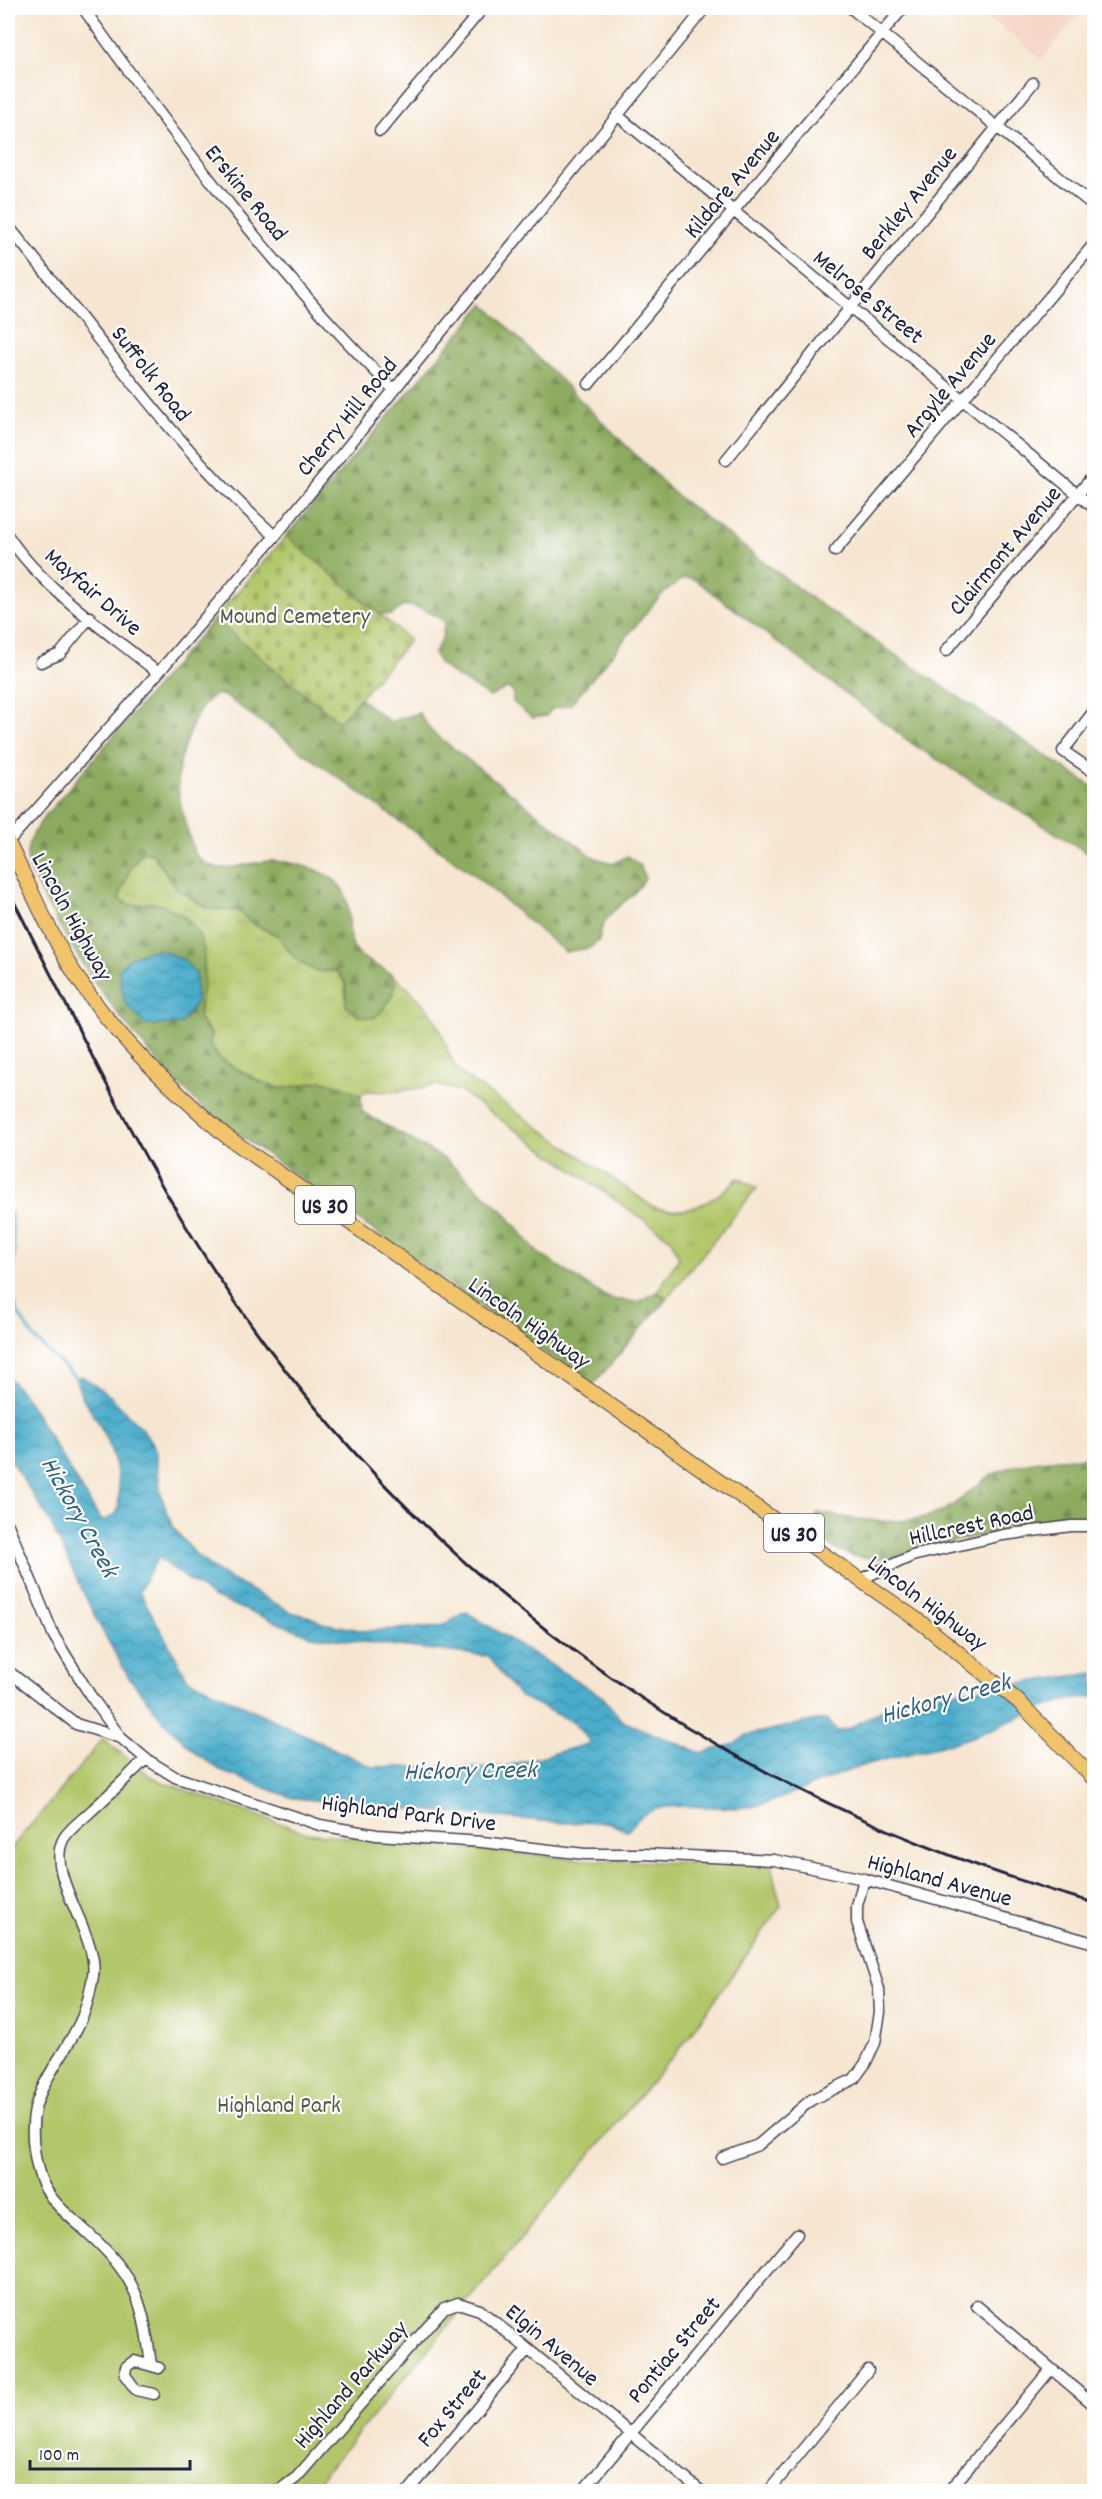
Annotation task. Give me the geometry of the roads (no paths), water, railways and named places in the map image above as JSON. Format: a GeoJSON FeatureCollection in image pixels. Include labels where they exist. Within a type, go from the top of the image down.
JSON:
{"type":"FeatureCollection","features":[{"type":"Feature","properties":{"kind":"main road","name":"Lincoln Highway"},"geometry":{"type":"LineString","coordinates":[[8,842],[67,961],[110,1023],[172,1089],[226,1136],[861,1579],[969,1661],[1037,1719],[1095,1779]]}},
{"type":"Feature","properties":{"kind":"street","name":"Erskine Road"},"geometry":{"type":"LineString","coordinates":[[83,8],[168,129],[237,217],[310,301],[394,390]]}},
{"type":"Feature","properties":{"kind":"street"},"geometry":{"type":"LineString","coordinates":[[380,131],[483,8]]}},
{"type":"Feature","properties":{"kind":"street","name":"Cherry Hill Road"},"geometry":{"type":"LineString","coordinates":[[8,842],[158,673],[275,536],[705,8]]}},
{"type":"Feature","properties":{"kind":"street"},"geometry":{"type":"LineString","coordinates":[[851,8],[1095,206]]}},
{"type":"Feature","properties":{"kind":"street","name":"Kildare Avenue"},"geometry":{"type":"LineString","coordinates":[[589,384],[903,8]]}},
{"type":"Feature","properties":{"kind":"street","name":"Berkley Avenue"},"geometry":{"type":"LineString","coordinates":[[726,460],[1032,82]]}},
{"type":"Feature","properties":{"kind":"street","name":"Melrose Street"},"geometry":{"type":"LineString","coordinates":[[617,115],[1095,508]]}},
{"type":"Feature","properties":{"kind":"street","name":"Suffolk Road"},"geometry":{"type":"LineString","coordinates":[[8,226],[185,448],[230,497],[275,536]]}},
{"type":"Feature","properties":{"kind":"street","name":"Argyle Avenue"},"geometry":{"type":"LineString","coordinates":[[835,550],[964,401],[1095,244]]}},
{"type":"Feature","properties":{"kind":"street","name":"Clairmont Avenue"},"geometry":{"type":"LineString","coordinates":[[946,651],[1095,475]]}},
{"type":"Feature","properties":{"kind":"street","name":"Mayfair Drive"},"geometry":{"type":"LineString","coordinates":[[8,536],[18,551],[56,589],[158,673]]}},
{"type":"Feature","properties":{"kind":"street"},"geometry":{"type":"LineString","coordinates":[[41,662],[60,654],[90,617]]}},
{"type":"Feature","properties":{"kind":"street"},"geometry":{"type":"LineString","coordinates":[[1095,711],[1063,751],[1095,772]]}},
{"type":"Feature","properties":{"kind":"street","name":"Highland Park Drive"},"geometry":{"type":"LineString","coordinates":[[8,1525],[54,1636],[121,1738],[146,1759],[185,1781],[259,1807],[336,1828],[585,1854],[643,1854],[774,1860]]}},
{"type":"Feature","properties":{"kind":"street","name":"Hillcrest Road"},"geometry":{"type":"LineString","coordinates":[[861,1579],[912,1556],[1003,1535],[1071,1526],[1095,1526]]}},
{"type":"Feature","properties":{"kind":"street"},"geometry":{"type":"LineString","coordinates":[[8,1671],[76,1724],[121,1738]]}},
{"type":"Feature","properties":{"kind":"street"},"geometry":{"type":"LineString","coordinates":[[146,1759],[63,1839],[59,1860],[77,1916],[91,1945],[94,1972],[89,2000],[78,2026],[50,2076],[35,2109],[35,2158],[43,2184],[60,2210],[123,2267],[146,2323],[155,2366],[134,2361],[126,2367],[125,2375],[136,2390],[154,2394]]}},
{"type":"Feature","properties":{"kind":"street","name":"Highland Avenue"},"geometry":{"type":"LineString","coordinates":[[774,1860],[864,1879],[1095,1943]]}},
{"type":"Feature","properties":{"kind":"street"},"geometry":{"type":"LineString","coordinates":[[722,2158],[758,2145],[811,2100],[854,2079],[865,2064],[875,2043],[880,2012],[879,1989],[857,1922],[857,1906],[864,1879]]}},
{"type":"Feature","properties":{"kind":"street","name":"Pontiac Street"},"geometry":{"type":"LineString","coordinates":[[582,2492],[798,2234]]}},
{"type":"Feature","properties":{"kind":"street","name":"Elgin Avenue"},"geometry":{"type":"LineString","coordinates":[[458,2303],[480,2310],[702,2492]]}},
{"type":"Feature","properties":{"kind":"street","name":"Highland Parkway"},"geometry":{"type":"LineString","coordinates":[[273,2492],[282,2489],[297,2477],[444,2308],[458,2303]]}},
{"type":"Feature","properties":{"kind":"street"},"geometry":{"type":"LineString","coordinates":[[976,2306],[1095,2405]]}},
{"type":"Feature","properties":{"kind":"street","name":"Fox Street"},"geometry":{"type":"LineString","coordinates":[[408,2492],[527,2350]]}},
{"type":"Feature","properties":{"kind":"street"},"geometry":{"type":"LineString","coordinates":[[948,2492],[1051,2369]]}},
{"type":"Feature","properties":{"kind":"street"},"geometry":{"type":"LineString","coordinates":[[768,2492],[868,2370]]}},
{"type":"Feature","properties":{"kind":"water"},"geometry":{"type":"Polygon","coordinates":[[[162,950],[184,960],[196,974],[196,1003],[181,1024],[145,1025],[124,1001],[119,970],[127,960],[138,954],[162,950]]]}},
{"type":"Feature","properties":{"kind":"water","name":"Hickory Creek"},"geometry":{"type":"Polygon","coordinates":[[[8,1376],[26,1398],[100,1519],[106,1520],[117,1513],[119,1492],[114,1461],[100,1425],[80,1393],[76,1378],[82,1376],[110,1396],[144,1431],[155,1448],[161,1495],[172,1526],[197,1556],[219,1573],[291,1612],[311,1617],[322,1623],[365,1631],[443,1626],[466,1612],[603,1697],[622,1721],[701,1753],[735,1744],[747,1735],[817,1720],[828,1720],[837,1732],[851,1728],[891,1704],[915,1697],[1094,1673],[1094,1697],[1078,1698],[1048,1706],[960,1741],[856,1768],[764,1804],[733,1808],[684,1806],[655,1810],[643,1815],[627,1831],[608,1822],[563,1823],[293,1798],[223,1772],[198,1755],[164,1722],[128,1676],[97,1621],[48,1518],[8,1456],[8,1376]],[[158,1558],[139,1591],[188,1679],[372,1767],[504,1767],[591,1743],[573,1722],[519,1696],[487,1656],[311,1636],[213,1597],[158,1558]]]}},
{"type":"Feature","properties":{"kind":"waterway"},"geometry":{"type":"LineString","coordinates":[[8,1210],[11,1214],[14,1253],[12,1289],[16,1310],[34,1338],[76,1378]]}},
{"type":"Feature","properties":{"kind":"railway"},"geometry":{"type":"LineString","coordinates":[[8,890],[134,1135],[161,1184],[219,1278],[302,1391],[393,1493],[493,1586],[600,1670],[714,1743],[835,1806],[962,1860],[1094,1903]]}},
{"type":"Feature","properties":{"kind":"park label","name":"Mound Cemetery"},"geometry":{"type":"Point","coordinates":[295,615]}},
{"type":"Feature","properties":{"kind":"park label","name":"Highland Park"},"geometry":{"type":"Point","coordinates":[279,2104]}}]}
